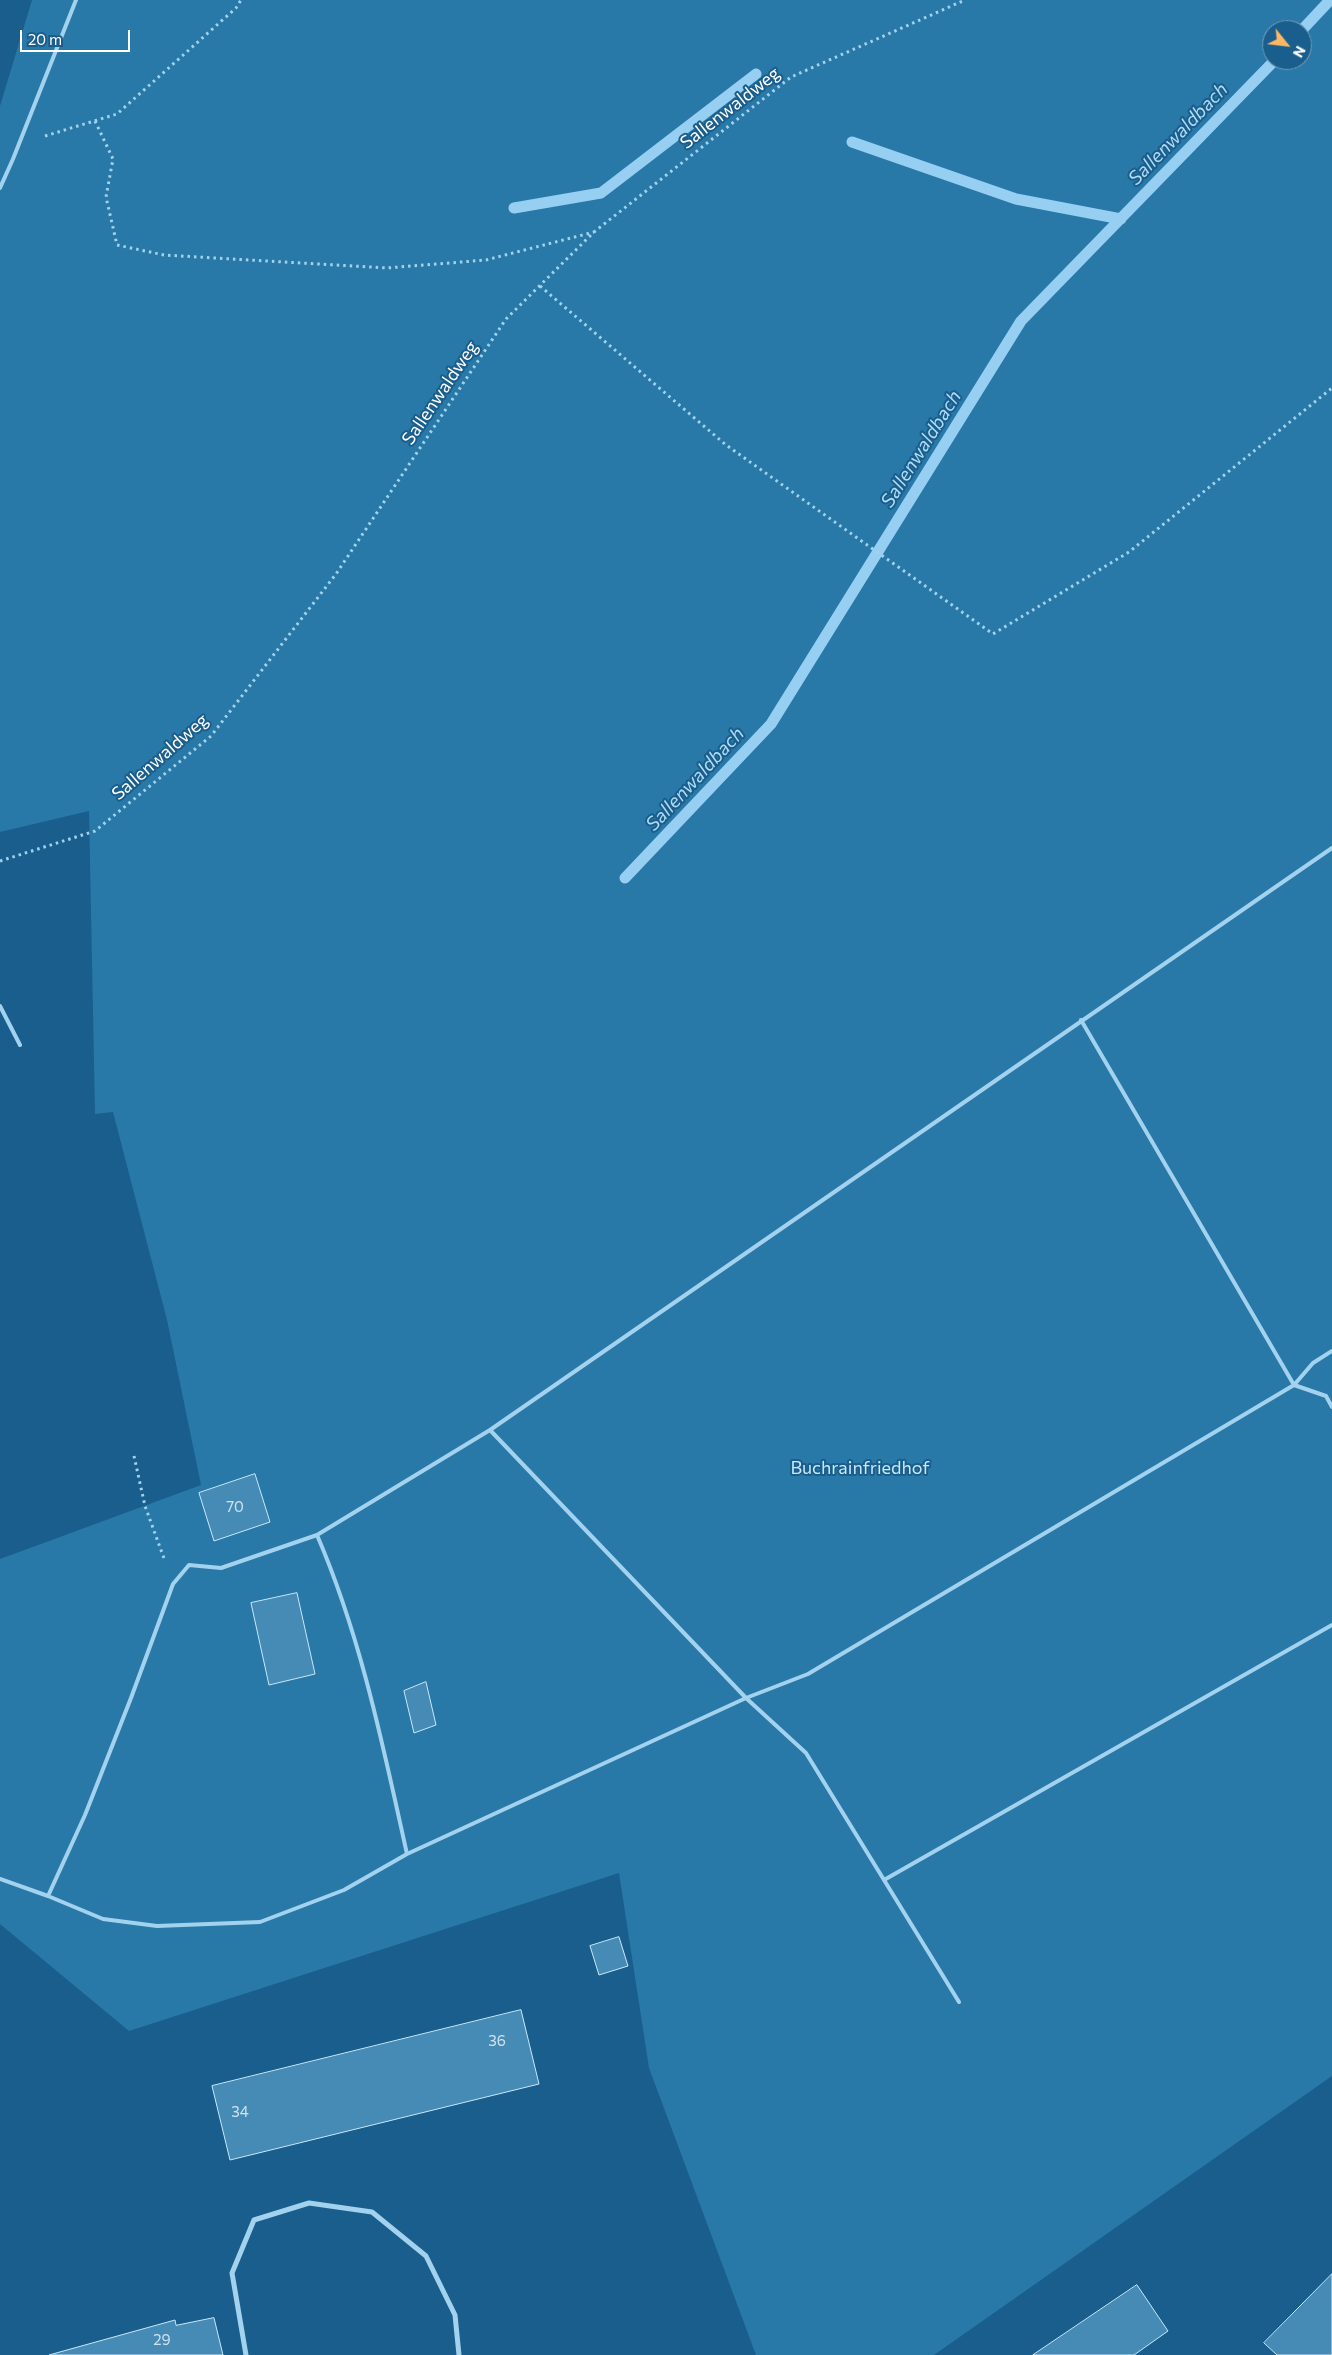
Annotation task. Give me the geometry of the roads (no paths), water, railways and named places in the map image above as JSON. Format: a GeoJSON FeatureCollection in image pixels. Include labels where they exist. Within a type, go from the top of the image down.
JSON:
{"type":"FeatureCollection","features":[{"type":"Feature","properties":{"kind":"street"},"geometry":{"type":"LineString","coordinates":[[246,2355],[232,2273],[254,2220],[309,2203],[372,2212],[426,2256],[455,2315],[459,2355]]}},
{"type":"Feature","properties":{"kind":"lane"},"geometry":{"type":"LineString","coordinates":[[0,188],[20,143],[76,0]]}},
{"type":"Feature","properties":{"kind":"lane"},"geometry":{"type":"LineString","coordinates":[[48,1896],[85,1814],[131,1698],[173,1584],[189,1565],[221,1568],[317,1535],[490,1430],[1332,848]]}},
{"type":"Feature","properties":{"kind":"lane"},"geometry":{"type":"LineString","coordinates":[[0,1006],[20,1045]]}},
{"type":"Feature","properties":{"kind":"lane"},"geometry":{"type":"LineString","coordinates":[[1081,1020],[1294,1385],[1326,1396],[1332,1407]]}},
{"type":"Feature","properties":{"kind":"lane"},"geometry":{"type":"LineString","coordinates":[[0,1879],[48,1896],[103,1919],[157,1926],[260,1922],[344,1890],[407,1854],[746,1698],[808,1674],[1294,1385],[1313,1363],[1332,1351]]}},
{"type":"Feature","properties":{"kind":"lane"},"geometry":{"type":"LineString","coordinates":[[490,1430],[746,1698],[806,1753],[959,2002]]}},
{"type":"Feature","properties":{"kind":"lane"},"geometry":{"type":"LineString","coordinates":[[317,1535],[337,1582],[376,1712],[407,1854]]}},
{"type":"Feature","properties":{"kind":"lane"},"geometry":{"type":"LineString","coordinates":[[884,1880],[1332,1625]]}},
{"type":"Feature","properties":{"kind":"waterway","name":"Sallenwaldbach"},"geometry":{"type":"LineString","coordinates":[[1311,20],[1330,0]]}},
{"type":"Feature","properties":{"kind":"waterway","name":"Sallenwaldbach"},"geometry":{"type":"LineString","coordinates":[[625,878],[771,724],[1021,321],[1265,70]]}},
{"type":"Feature","properties":{"kind":"waterway"},"geometry":{"type":"LineString","coordinates":[[514,208],[601,193],[756,74]]}},
{"type":"Feature","properties":{"kind":"waterway"},"geometry":{"type":"LineString","coordinates":[[852,142],[1016,199],[1121,219]]}},
{"type":"Feature","properties":{"kind":"park label","name":"Buchrainfriedhof"},"geometry":{"type":"Point","coordinates":[860,1468]}}]}
